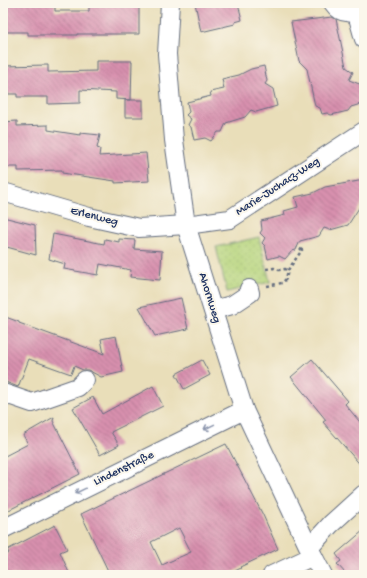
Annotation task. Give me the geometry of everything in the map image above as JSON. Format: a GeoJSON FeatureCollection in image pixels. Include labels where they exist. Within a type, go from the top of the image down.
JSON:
{"type":"FeatureCollection","features":[{"type":"Feature","properties":{"kind":"street","name":"Ahornweg"},"geometry":{"type":"LineString","coordinates":[[170,3],[167,54],[174,140],[186,225],[244,410],[323,575]]}},
{"type":"Feature","properties":{"kind":"street"},"geometry":{"type":"LineString","coordinates":[[333,3],[340,11],[346,12],[359,7],[364,39]]}},
{"type":"Feature","properties":{"kind":"street","name":"Marie-Juchacz-Weg"},"geometry":{"type":"LineString","coordinates":[[186,225],[230,219],[364,131]]}},
{"type":"Feature","properties":{"kind":"street","name":"Erlenweg"},"geometry":{"type":"LineString","coordinates":[[3,192],[89,217],[139,228],[186,225]]}},
{"type":"Feature","properties":{"kind":"street"},"geometry":{"type":"LineString","coordinates":[[213,310],[232,305],[250,291]]}},
{"type":"Feature","properties":{"kind":"street"},"geometry":{"type":"LineString","coordinates":[[10,396],[32,403],[78,387],[85,380]]}},
{"type":"Feature","properties":{"kind":"street","name":"Lindenstraße"},"geometry":{"type":"LineString","coordinates":[[3,529],[244,410]]}},
{"type":"Feature","properties":{"kind":"street"},"geometry":{"type":"LineString","coordinates":[[272,575],[311,552],[331,524],[364,494]]}},
{"type":"Feature","properties":{"kind":"path"},"geometry":{"type":"LineString","coordinates":[[250,291],[256,288],[282,283],[286,280],[288,270],[302,250],[297,247]]}},
{"type":"Feature","properties":{"kind":"path"},"geometry":{"type":"LineString","coordinates":[[266,269],[274,268],[278,270],[288,270]]}},
{"type":"Feature","properties":{"kind":"green space"},"geometry":{"type":"Polygon","coordinates":[[[259,237],[270,282],[227,292],[216,247],[259,237]]]}},
{"type":"Feature","properties":{"kind":"building"},"geometry":{"type":"Polygon","coordinates":[[[3,3],[55,3],[55,11],[89,11],[89,5],[139,5],[139,34],[28,35],[28,32],[3,32],[3,3]]]}},
{"type":"Feature","properties":{"kind":"building"},"geometry":{"type":"Polygon","coordinates":[[[195,3],[238,3],[242,20],[235,22],[235,24],[201,32],[195,3]]]}},
{"type":"Feature","properties":{"kind":"building"},"geometry":{"type":"Polygon","coordinates":[[[332,17],[336,19],[346,67],[353,72],[349,80],[362,85],[364,103],[351,107],[348,111],[331,115],[327,113],[322,114],[320,108],[315,106],[307,69],[299,61],[291,22],[332,17]]]}},
{"type":"Feature","properties":{"kind":"building"},"geometry":{"type":"Polygon","coordinates":[[[96,61],[132,61],[131,100],[116,99],[116,92],[80,90],[80,103],[48,104],[48,97],[17,97],[17,94],[3,94],[3,66],[48,65],[48,72],[96,71],[96,61]]]}},
{"type":"Feature","properties":{"kind":"building"},"geometry":{"type":"Polygon","coordinates":[[[264,66],[267,81],[265,84],[273,89],[277,106],[256,112],[251,110],[245,117],[226,123],[222,132],[218,132],[211,141],[205,138],[194,140],[191,127],[188,125],[191,119],[186,115],[189,112],[187,102],[211,96],[210,92],[224,89],[222,79],[239,75],[251,69],[264,66]]]}},
{"type":"Feature","properties":{"kind":"building"},"geometry":{"type":"Polygon","coordinates":[[[125,100],[143,100],[143,117],[125,117],[125,100]]]}},
{"type":"Feature","properties":{"kind":"building"},"geometry":{"type":"Polygon","coordinates":[[[17,121],[17,126],[48,125],[48,130],[80,135],[80,133],[100,135],[97,148],[100,149],[99,156],[146,153],[149,181],[115,183],[115,181],[62,173],[62,170],[18,171],[18,167],[3,167],[3,122],[17,121]]]}},
{"type":"Feature","properties":{"kind":"building"},"geometry":{"type":"Polygon","coordinates":[[[364,180],[364,200],[348,225],[330,230],[324,228],[319,236],[300,241],[296,250],[292,251],[285,259],[279,256],[268,259],[265,246],[262,243],[265,238],[260,233],[262,230],[261,221],[285,215],[284,211],[298,207],[295,197],[313,193],[325,187],[364,180]]]}},
{"type":"Feature","properties":{"kind":"building"},"geometry":{"type":"Polygon","coordinates":[[[3,217],[35,225],[36,255],[3,246],[3,217]]]}},
{"type":"Feature","properties":{"kind":"building"},"geometry":{"type":"Polygon","coordinates":[[[53,234],[104,244],[105,239],[119,242],[119,239],[135,240],[134,249],[162,251],[160,280],[130,277],[131,270],[100,264],[98,275],[64,269],[65,264],[49,259],[53,234]]]}},
{"type":"Feature","properties":{"kind":"building"},"geometry":{"type":"Polygon","coordinates":[[[181,298],[188,329],[155,336],[139,307],[181,298]]]}},
{"type":"Feature","properties":{"kind":"building"},"geometry":{"type":"Polygon","coordinates":[[[3,316],[104,354],[101,339],[116,336],[123,372],[101,377],[88,370],[83,370],[74,366],[71,374],[29,359],[18,387],[3,381],[3,316]]]}},
{"type":"Feature","properties":{"kind":"building"},"geometry":{"type":"Polygon","coordinates":[[[312,359],[348,401],[345,404],[364,427],[364,469],[323,422],[326,420],[291,377],[312,359]]]}},
{"type":"Feature","properties":{"kind":"building"},"geometry":{"type":"Polygon","coordinates":[[[202,360],[210,375],[184,389],[176,374],[202,360]]]}},
{"type":"Feature","properties":{"kind":"building"},"geometry":{"type":"Polygon","coordinates":[[[153,386],[163,406],[111,432],[119,445],[100,455],[73,408],[93,397],[102,414],[153,386]]]}},
{"type":"Feature","properties":{"kind":"building"},"geometry":{"type":"Polygon","coordinates":[[[54,417],[53,421],[80,474],[3,513],[3,457],[28,444],[23,435],[54,417]]]}},
{"type":"Feature","properties":{"kind":"building"},"geometry":{"type":"Polygon","coordinates":[[[226,444],[263,515],[278,549],[240,567],[241,568],[227,575],[110,575],[81,514],[226,444]],[[179,528],[151,542],[162,565],[191,552],[179,528]]]}},
{"type":"Feature","properties":{"kind":"building"},"geometry":{"type":"Polygon","coordinates":[[[55,525],[67,549],[60,552],[70,575],[3,575],[3,556],[9,553],[7,550],[55,525]]]}},
{"type":"Feature","properties":{"kind":"building"},"geometry":{"type":"Polygon","coordinates":[[[364,530],[364,575],[347,575],[337,564],[341,561],[336,554],[364,530]]]}}]}
